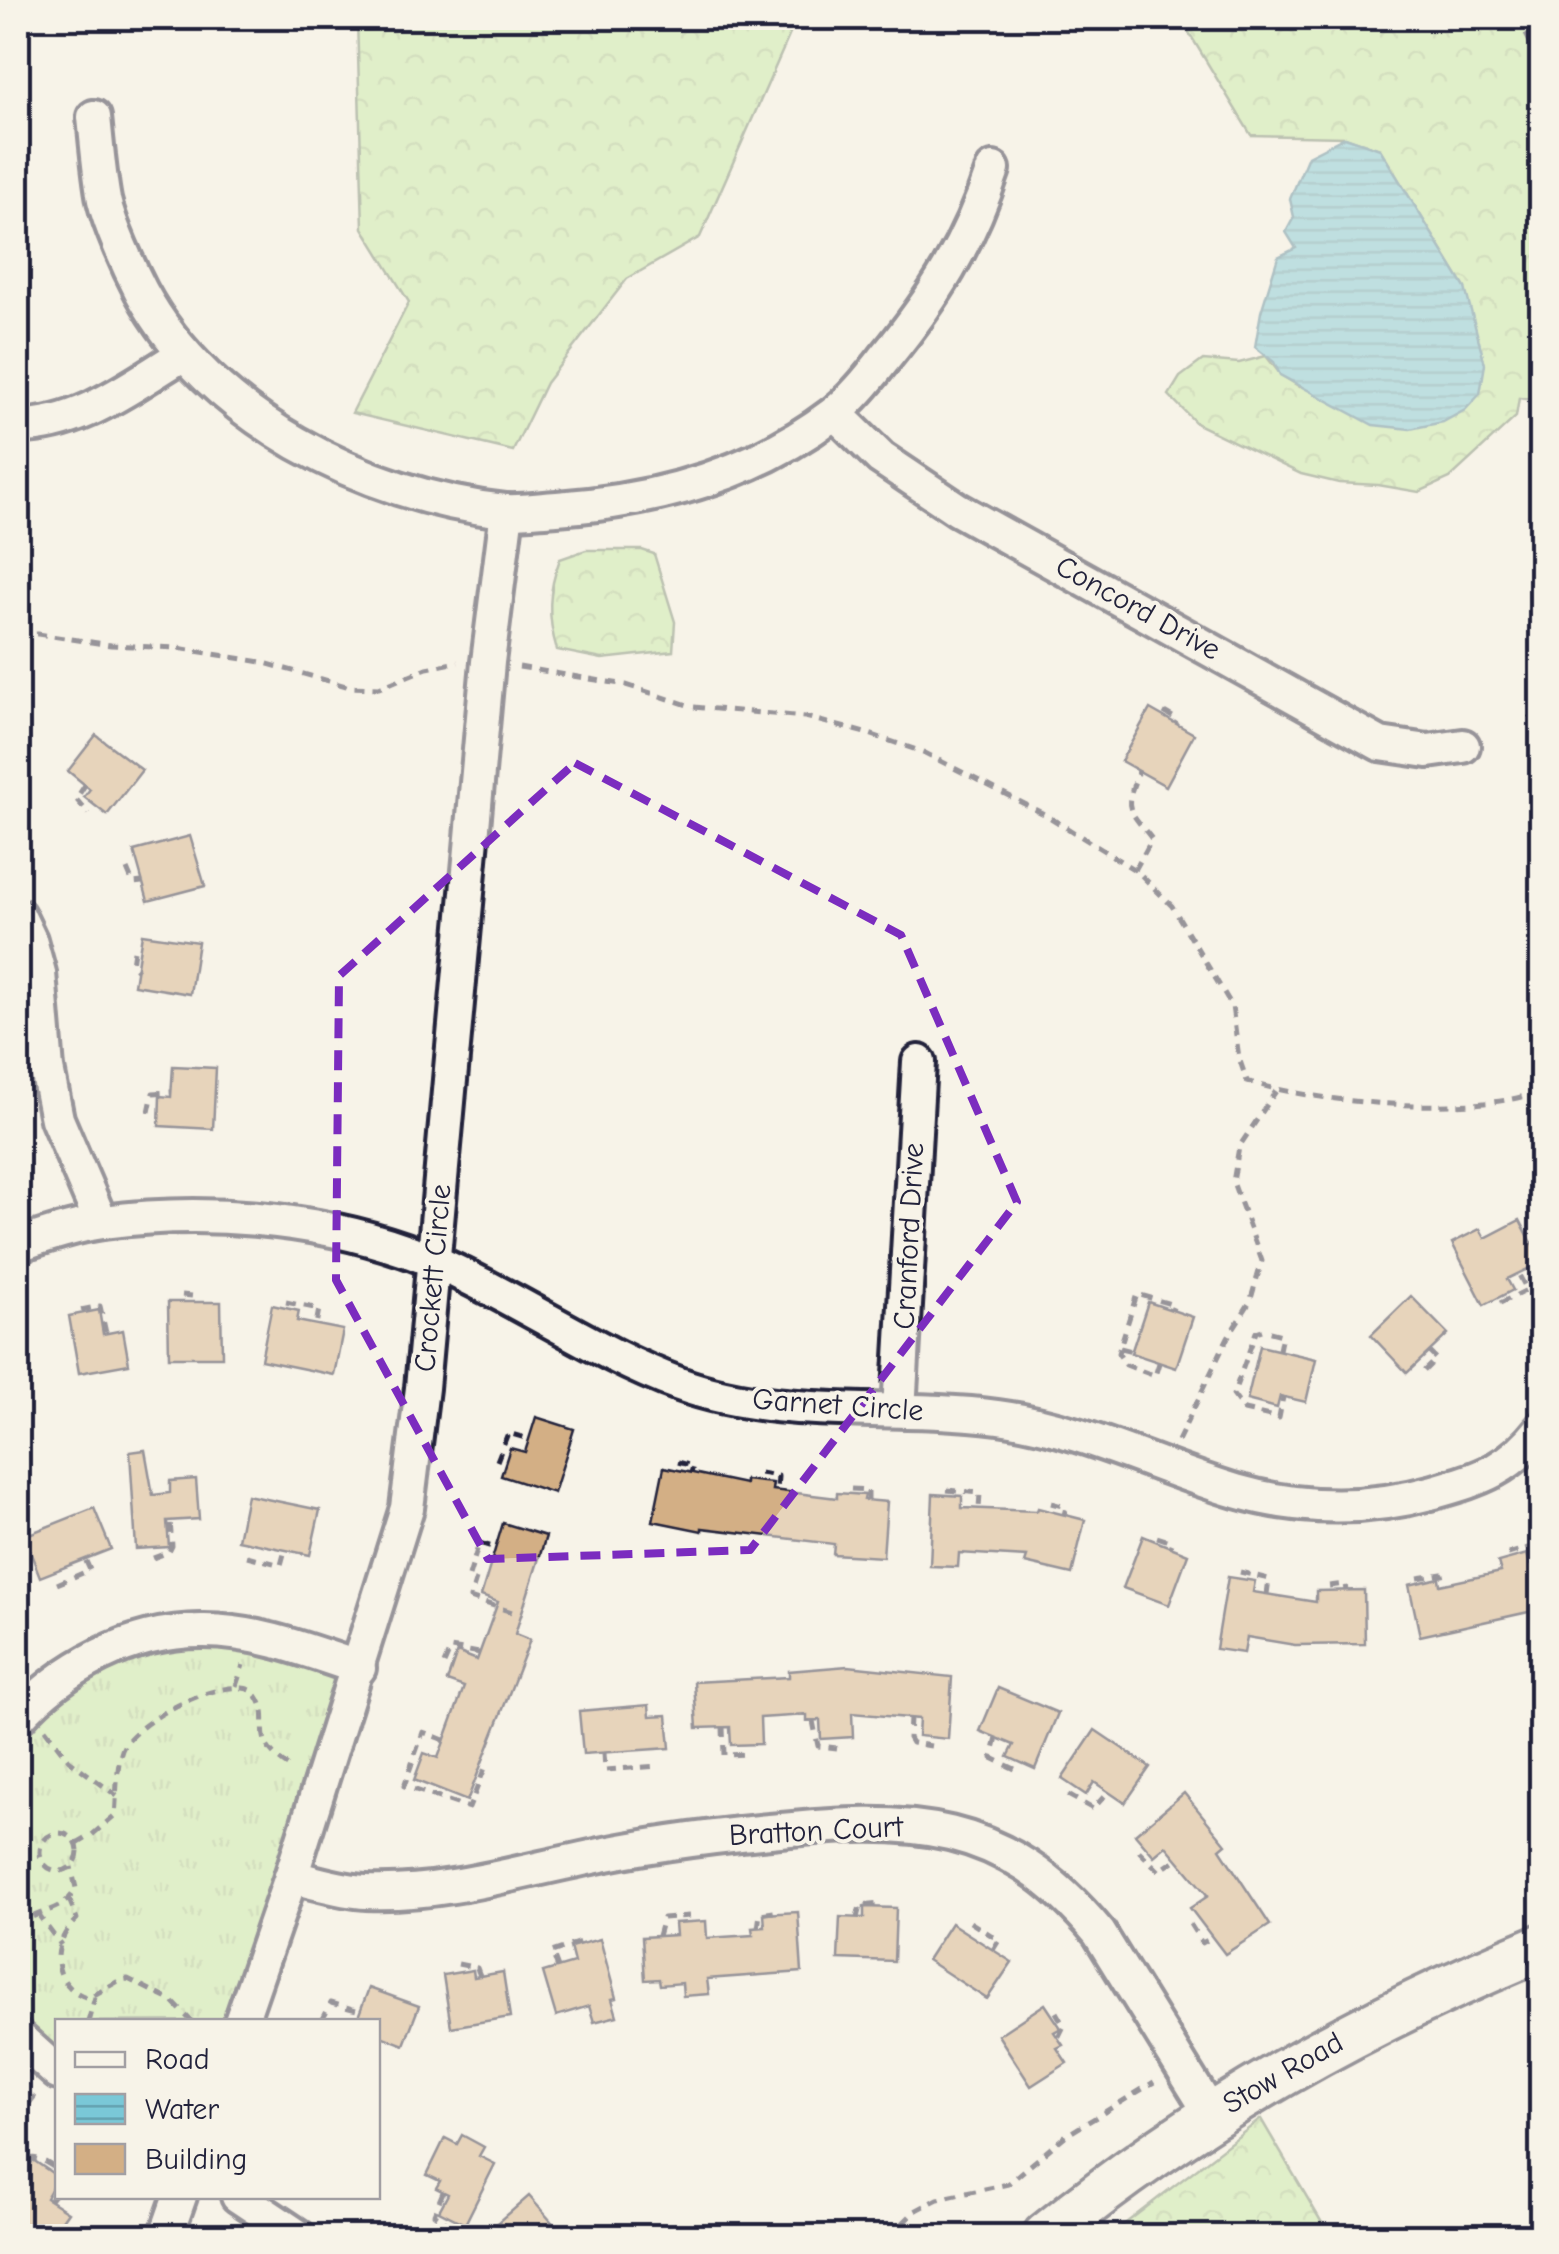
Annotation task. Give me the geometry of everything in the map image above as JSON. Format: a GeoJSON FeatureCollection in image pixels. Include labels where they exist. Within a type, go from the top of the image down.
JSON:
{"type":"FeatureCollection","features":[{"type":"Feature","properties":{"kind":"street"},"geometry":{"type":"LineString","coordinates":[[94,117],[105,203],[142,292],[184,354],[250,412],[314,454],[390,488],[507,511],[612,504],[676,492],[759,458],[834,413],[872,375],[928,306],[965,242],[992,169]]}},
{"type":"Feature","properties":{"kind":"street"},"geometry":{"type":"LineString","coordinates":[[18,426],[45,426],[81,414],[184,354]]}},
{"type":"Feature","properties":{"kind":"street","name":"Concord Drive"},"geometry":{"type":"LineString","coordinates":[[834,413],[881,458],[956,509],[1380,744],[1428,752],[1463,746]]}},
{"type":"Feature","properties":{"kind":"street","name":"Crockett Circle"},"geometry":{"type":"LineString","coordinates":[[241,2019],[292,1877],[408,1508],[488,662],[507,511]]}},
{"type":"Feature","properties":{"kind":"street"},"geometry":{"type":"LineString","coordinates":[[18,914],[39,973],[47,1068],[57,1119],[101,1222]]}},
{"type":"Feature","properties":{"kind":"street","name":"Cranford Drive"},"geometry":{"type":"LineString","coordinates":[[899,1410],[919,1062]]}},
{"type":"Feature","properties":{"kind":"street","name":"Garnet Circle"},"geometry":{"type":"LineString","coordinates":[[18,1245],[101,1222],[198,1216],[302,1224],[406,1250],[502,1295],[576,1338],[680,1385],[768,1405],[1016,1420],[1085,1435],[1236,1490],[1278,1501],[1338,1507],[1395,1503],[1485,1478],[1510,1463],[1542,1428]]}},
{"type":"Feature","properties":{"kind":"street"},"geometry":{"type":"LineString","coordinates":[[31,1723],[35,1698],[87,1660],[142,1641],[200,1631],[292,1645],[359,1668]]}},
{"type":"Feature","properties":{"kind":"street","name":"Bratton Court"},"geometry":{"type":"LineString","coordinates":[[292,1877],[362,1892],[389,1892],[459,1886],[644,1845],[750,1833],[882,1824],[948,1831],[1026,1863],[1077,1906],[1099,1933],[1211,2114]]}},
{"type":"Feature","properties":{"kind":"street","name":"Stow Road"},"geometry":{"type":"LineString","coordinates":[[1046,2236],[1147,2157],[1211,2114],[1356,2032],[1475,1974],[1542,1947]]}},
{"type":"Feature","properties":{"kind":"street"},"geometry":{"type":"LineString","coordinates":[[18,2038],[55,2071]]}},
{"type":"Feature","properties":{"kind":"street"},"geometry":{"type":"LineString","coordinates":[[166,2236],[179,2199]]}},
{"type":"Feature","properties":{"kind":"street"},"geometry":{"type":"LineString","coordinates":[[242,2199],[298,2236]]}},
{"type":"Feature","properties":{"kind":"path"},"geometry":{"type":"LineString","coordinates":[[1518,18],[1542,66]]}},
{"type":"Feature","properties":{"kind":"path"},"geometry":{"type":"LineString","coordinates":[[18,635],[178,648],[261,662],[350,687],[379,688],[427,668],[488,662],[626,684],[694,707],[805,717],[869,734],[922,752],[1046,815],[1135,870],[1172,906],[1232,1006],[1239,1058],[1247,1081],[1276,1091],[1375,1102],[1471,1104],[1524,1098],[1542,1090]]}},
{"type":"Feature","properties":{"kind":"path"},"geometry":{"type":"LineString","coordinates":[[1164,712],[1178,720],[1176,724]]}},
{"type":"Feature","properties":{"kind":"path"},"geometry":{"type":"LineString","coordinates":[[1135,870],[1152,839],[1128,807],[1140,771]]}},
{"type":"Feature","properties":{"kind":"path"},"geometry":{"type":"LineString","coordinates":[[85,785],[76,800],[89,814]]}},
{"type":"Feature","properties":{"kind":"path"},"geometry":{"type":"LineString","coordinates":[[127,869],[134,883],[142,882]]}},
{"type":"Feature","properties":{"kind":"path"},"geometry":{"type":"LineString","coordinates":[[134,952],[132,964],[137,970]]}},
{"type":"Feature","properties":{"kind":"path"},"geometry":{"type":"LineString","coordinates":[[1167,1466],[1204,1383],[1250,1302],[1262,1261],[1233,1182],[1239,1147],[1276,1091]]}},
{"type":"Feature","properties":{"kind":"path"},"geometry":{"type":"LineString","coordinates":[[149,1112],[153,1093],[171,1092]]}},
{"type":"Feature","properties":{"kind":"path"},"geometry":{"type":"LineString","coordinates":[[1500,1303],[1527,1290],[1518,1274]]}},
{"type":"Feature","properties":{"kind":"path"},"geometry":{"type":"LineString","coordinates":[[1159,1363],[1154,1376],[1139,1371],[1120,1360],[1120,1348],[1136,1294],[1174,1306],[1172,1310]]}},
{"type":"Feature","properties":{"kind":"path"},"geometry":{"type":"LineString","coordinates":[[182,1295],[192,1296],[196,1302]]}},
{"type":"Feature","properties":{"kind":"path"},"geometry":{"type":"LineString","coordinates":[[286,1302],[319,1309],[316,1324]]}},
{"type":"Feature","properties":{"kind":"path"},"geometry":{"type":"LineString","coordinates":[[81,1310],[100,1306],[106,1333]]}},
{"type":"Feature","properties":{"kind":"path"},"geometry":{"type":"LineString","coordinates":[[1279,1350],[1282,1335],[1256,1332],[1233,1396],[1244,1410],[1279,1418],[1284,1397]]}},
{"type":"Feature","properties":{"kind":"path"},"geometry":{"type":"LineString","coordinates":[[1120,1348],[1132,1351]]}},
{"type":"Feature","properties":{"kind":"path"},"geometry":{"type":"LineString","coordinates":[[1424,1371],[1436,1359],[1429,1352]]}},
{"type":"Feature","properties":{"kind":"path"},"geometry":{"type":"LineString","coordinates":[[498,1461],[508,1433],[529,1439]]}},
{"type":"Feature","properties":{"kind":"path"},"geometry":{"type":"LineString","coordinates":[[678,1462],[692,1466],[690,1472]]}},
{"type":"Feature","properties":{"kind":"path"},"geometry":{"type":"LineString","coordinates":[[760,1473],[778,1476],[777,1491]]}},
{"type":"Feature","properties":{"kind":"path"},"geometry":{"type":"LineString","coordinates":[[850,1489],[868,1490],[868,1500]]}},
{"type":"Feature","properties":{"kind":"path"},"geometry":{"type":"LineString","coordinates":[[947,1490],[980,1494],[979,1508]]}},
{"type":"Feature","properties":{"kind":"path"},"geometry":{"type":"LineString","coordinates":[[1051,1504],[1066,1507],[1064,1514]]}},
{"type":"Feature","properties":{"kind":"path"},"geometry":{"type":"LineString","coordinates":[[153,1558],[169,1552],[172,1546],[170,1521]]}},
{"type":"Feature","properties":{"kind":"path"},"geometry":{"type":"LineString","coordinates":[[1157,1537],[1172,1542],[1170,1547]]}},
{"type":"Feature","properties":{"kind":"path"},"geometry":{"type":"LineString","coordinates":[[496,1548],[479,1543],[470,1598],[516,1613]]}},
{"type":"Feature","properties":{"kind":"path"},"geometry":{"type":"LineString","coordinates":[[1508,1554],[1528,1548],[1533,1564]]}},
{"type":"Feature","properties":{"kind":"path"},"geometry":{"type":"LineString","coordinates":[[247,1556],[281,1565],[284,1550]]}},
{"type":"Feature","properties":{"kind":"path"},"geometry":{"type":"LineString","coordinates":[[57,1584],[90,1570],[85,1559]]}},
{"type":"Feature","properties":{"kind":"path"},"geometry":{"type":"LineString","coordinates":[[1240,1572],[1269,1579],[1267,1594]]}},
{"type":"Feature","properties":{"kind":"path"},"geometry":{"type":"LineString","coordinates":[[1418,1578],[1442,1574],[1444,1584]]}},
{"type":"Feature","properties":{"kind":"path"},"geometry":{"type":"LineString","coordinates":[[1328,1586],[1345,1584],[1346,1591]]}},
{"type":"Feature","properties":{"kind":"path"},"geometry":{"type":"LineString","coordinates":[[444,1664],[451,1648],[480,1653]]}},
{"type":"Feature","properties":{"kind":"path"},"geometry":{"type":"LineString","coordinates":[[236,1687],[243,1665]]}},
{"type":"Feature","properties":{"kind":"path"},"geometry":{"type":"LineString","coordinates":[[77,1844],[115,1815],[119,1756],[130,1738],[196,1695],[246,1687],[260,1699],[262,1739],[276,1759],[294,1770]]}},
{"type":"Feature","properties":{"kind":"path"},"geometry":{"type":"LineString","coordinates":[[910,1718],[909,1738],[931,1746]]}},
{"type":"Feature","properties":{"kind":"path"},"geometry":{"type":"LineString","coordinates":[[814,1721],[818,1746],[838,1748]]}},
{"type":"Feature","properties":{"kind":"path"},"geometry":{"type":"LineString","coordinates":[[31,1723],[68,1760],[117,1796]]}},
{"type":"Feature","properties":{"kind":"path"},"geometry":{"type":"LineString","coordinates":[[723,1727],[724,1756],[746,1754]]}},
{"type":"Feature","properties":{"kind":"path"},"geometry":{"type":"LineString","coordinates":[[444,1740],[423,1732],[404,1786],[469,1808],[485,1768],[480,1766]]}},
{"type":"Feature","properties":{"kind":"path"},"geometry":{"type":"LineString","coordinates":[[997,1738],[992,1758],[1018,1770]]}},
{"type":"Feature","properties":{"kind":"path"},"geometry":{"type":"LineString","coordinates":[[604,1753],[605,1770],[659,1766]]}},
{"type":"Feature","properties":{"kind":"path"},"geometry":{"type":"LineString","coordinates":[[1068,1795],[1092,1809],[1108,1792]]}},
{"type":"Feature","properties":{"kind":"path"},"geometry":{"type":"LineString","coordinates":[[62,1833],[77,1844],[78,1856],[71,1867],[60,1872],[48,1868],[40,1857],[41,1844],[50,1835],[62,1833]]}},
{"type":"Feature","properties":{"kind":"path"},"geometry":{"type":"LineString","coordinates":[[1139,1851],[1159,1871],[1177,1859]]}},
{"type":"Feature","properties":{"kind":"path"},"geometry":{"type":"LineString","coordinates":[[18,1927],[37,1913],[57,1908],[69,1899],[76,1888],[71,1867]]}},
{"type":"Feature","properties":{"kind":"path"},"geometry":{"type":"LineString","coordinates":[[69,1899],[77,1919],[60,1945],[59,1976],[63,1984],[80,1996],[95,1997],[120,1980],[128,1980],[172,2001],[189,2019]]}},
{"type":"Feature","properties":{"kind":"path"},"geometry":{"type":"LineString","coordinates":[[858,1918],[864,1903],[880,1904]]}},
{"type":"Feature","properties":{"kind":"path"},"geometry":{"type":"LineString","coordinates":[[758,1928],[760,1914],[780,1910]]}},
{"type":"Feature","properties":{"kind":"path"},"geometry":{"type":"LineString","coordinates":[[37,1913],[60,1945]]}},
{"type":"Feature","properties":{"kind":"path"},"geometry":{"type":"LineString","coordinates":[[658,1936],[663,1918],[690,1916]]}},
{"type":"Feature","properties":{"kind":"path"},"geometry":{"type":"LineString","coordinates":[[970,1922],[999,1940],[993,1950]]}},
{"type":"Feature","properties":{"kind":"path"},"geometry":{"type":"LineString","coordinates":[[1190,1924],[1202,1943],[1212,1937]]}},
{"type":"Feature","properties":{"kind":"path"},"geometry":{"type":"LineString","coordinates":[[558,1968],[552,1952],[584,1940]]}},
{"type":"Feature","properties":{"kind":"path"},"geometry":{"type":"LineString","coordinates":[[458,1964],[477,1968],[480,1976]]}},
{"type":"Feature","properties":{"kind":"path"},"geometry":{"type":"LineString","coordinates":[[89,2019],[95,1997]]}},
{"type":"Feature","properties":{"kind":"path"},"geometry":{"type":"LineString","coordinates":[[323,2019],[331,2004],[360,2011]]}},
{"type":"Feature","properties":{"kind":"path"},"geometry":{"type":"LineString","coordinates":[[1056,2012],[1064,2026],[1058,2038]]}},
{"type":"Feature","properties":{"kind":"path"},"geometry":{"type":"LineString","coordinates":[[890,2236],[915,2211],[938,2199],[1008,2184],[1065,2136],[1154,2082]]}},
{"type":"Feature","properties":{"kind":"path"},"geometry":{"type":"LineString","coordinates":[[18,2175],[24,2161],[33,2156],[55,2168]]}},
{"type":"Feature","properties":{"kind":"path"},"geometry":{"type":"LineString","coordinates":[[443,2192],[434,2214],[448,2224]]}},
{"type":"Feature","properties":{"kind":"path"},"geometry":{"type":"LineString","coordinates":[[50,2200],[55,2193]]}},
{"type":"Feature","properties":{"kind":"highlighted area"},"geometry":{"type":"Polygon","coordinates":[[[575,763],[901,935],[1017,1202],[750,1550],[488,1559],[336,1280],[339,976],[575,763]]]}},
{"type":"Feature","properties":{"kind":"green space"},"geometry":{"type":"Polygon","coordinates":[[[357,18],[797,18],[700,237],[627,279],[546,383],[513,451],[352,413],[409,302],[363,228],[357,18]]]}},
{"type":"Feature","properties":{"kind":"green space"},"geometry":{"type":"Polygon","coordinates":[[[1180,18],[1541,18],[1541,401],[1519,398],[1516,417],[1450,478],[1419,492],[1339,483],[1301,474],[1197,424],[1169,395],[1180,377],[1203,360],[1239,363],[1266,356],[1281,375],[1300,387],[1465,288],[1380,149],[1345,137],[1251,135],[1180,18]]]}},
{"type":"Feature","properties":{"kind":"green space"},"geometry":{"type":"Polygon","coordinates":[[[586,550],[642,550],[654,554],[675,622],[673,651],[602,659],[557,650],[550,604],[556,571],[560,559],[586,550]]]}},
{"type":"Feature","properties":{"kind":"green space"},"geometry":{"type":"Polygon","coordinates":[[[200,1631],[359,1668],[242,2019],[55,2019],[55,2071],[18,2037],[18,1718],[35,1698],[200,1631]]]}},
{"type":"Feature","properties":{"kind":"green space"},"geometry":{"type":"Polygon","coordinates":[[[1261,2119],[1325,2228],[1326,2236],[1109,2236],[1261,2119]]]}},
{"type":"Feature","properties":{"kind":"water"},"geometry":{"type":"Polygon","coordinates":[[[1345,137],[1380,149],[1465,288],[1485,364],[1480,394],[1465,410],[1443,422],[1410,429],[1373,425],[1280,375],[1274,362],[1255,347],[1278,257],[1296,248],[1286,232],[1294,217],[1290,199],[1308,156],[1345,137]]]}},
{"type":"Feature","properties":{"kind":"building"},"geometry":{"type":"Polygon","coordinates":[[[1150,709],[1194,734],[1166,786],[1121,761],[1150,709]]]}},
{"type":"Feature","properties":{"kind":"building"},"geometry":{"type":"Polygon","coordinates":[[[96,735],[142,770],[107,815],[84,797],[90,789],[68,771],[96,735]]]}},
{"type":"Feature","properties":{"kind":"building"},"geometry":{"type":"Polygon","coordinates":[[[190,836],[205,886],[148,901],[134,851],[190,836]]]}},
{"type":"Feature","properties":{"kind":"building"},"geometry":{"type":"Polygon","coordinates":[[[142,934],[198,942],[190,994],[134,985],[142,934]]]}},
{"type":"Feature","properties":{"kind":"building"},"geometry":{"type":"Polygon","coordinates":[[[173,1066],[216,1068],[213,1129],[159,1126],[160,1096],[171,1097],[173,1066]]]}},
{"type":"Feature","properties":{"kind":"building"},"geometry":{"type":"Polygon","coordinates":[[[1520,1220],[1542,1262],[1507,1279],[1513,1290],[1484,1305],[1452,1243],[1480,1229],[1485,1238],[1520,1220]]]}},
{"type":"Feature","properties":{"kind":"building"},"geometry":{"type":"Polygon","coordinates":[[[1411,1296],[1448,1334],[1407,1373],[1371,1335],[1411,1296]]]}},
{"type":"Feature","properties":{"kind":"building"},"geometry":{"type":"Polygon","coordinates":[[[168,1302],[221,1302],[222,1357],[169,1357],[168,1302]]]}},
{"type":"Feature","properties":{"kind":"building"},"geometry":{"type":"Polygon","coordinates":[[[1148,1302],[1193,1317],[1176,1368],[1131,1353],[1148,1302]]]}},
{"type":"Feature","properties":{"kind":"building"},"geometry":{"type":"Polygon","coordinates":[[[272,1305],[299,1311],[297,1321],[343,1330],[334,1375],[261,1360],[272,1305]]]}},
{"type":"Feature","properties":{"kind":"building"},"geometry":{"type":"Polygon","coordinates":[[[99,1310],[103,1334],[123,1330],[129,1364],[79,1373],[69,1316],[99,1310]]]}},
{"type":"Feature","properties":{"kind":"building"},"geometry":{"type":"Polygon","coordinates":[[[1260,1346],[1316,1359],[1306,1402],[1280,1396],[1277,1408],[1247,1400],[1260,1346]]]}},
{"type":"Feature","properties":{"kind":"building"},"geometry":{"type":"Polygon","coordinates":[[[536,1417],[574,1429],[554,1493],[501,1476],[510,1448],[525,1452],[536,1417]]]}},
{"type":"Feature","properties":{"kind":"building"},"geometry":{"type":"Polygon","coordinates":[[[145,1450],[153,1495],[170,1493],[170,1481],[196,1479],[199,1519],[167,1521],[169,1547],[136,1549],[130,1452],[145,1450]]]}},
{"type":"Feature","properties":{"kind":"building"},"geometry":{"type":"Polygon","coordinates":[[[664,1467],[745,1484],[745,1480],[773,1483],[772,1490],[837,1498],[837,1493],[865,1495],[864,1500],[887,1502],[883,1557],[833,1554],[834,1544],[702,1531],[653,1521],[664,1467]]]}},
{"type":"Feature","properties":{"kind":"building"},"geometry":{"type":"Polygon","coordinates":[[[933,1494],[962,1496],[962,1508],[1038,1508],[1085,1520],[1072,1574],[1025,1563],[1027,1557],[959,1553],[958,1567],[930,1566],[933,1494]]]}},
{"type":"Feature","properties":{"kind":"building"},"geometry":{"type":"Polygon","coordinates":[[[247,1495],[320,1510],[310,1555],[238,1540],[247,1495]]]}},
{"type":"Feature","properties":{"kind":"building"},"geometry":{"type":"Polygon","coordinates":[[[94,1508],[111,1549],[40,1577],[24,1536],[94,1508]]]}},
{"type":"Feature","properties":{"kind":"building"},"geometry":{"type":"Polygon","coordinates":[[[503,1523],[546,1536],[515,1634],[530,1640],[467,1801],[414,1780],[424,1753],[438,1758],[464,1687],[447,1681],[457,1652],[477,1660],[498,1602],[481,1596],[503,1523]]]}},
{"type":"Feature","properties":{"kind":"building"},"geometry":{"type":"Polygon","coordinates":[[[1143,1536],[1188,1554],[1169,1605],[1123,1588],[1143,1536]]]}},
{"type":"Feature","properties":{"kind":"building"},"geometry":{"type":"Polygon","coordinates":[[[1527,1554],[1530,1565],[1542,1561],[1542,1609],[1420,1636],[1409,1585],[1439,1578],[1440,1585],[1501,1572],[1498,1562],[1527,1554]]]}},
{"type":"Feature","properties":{"kind":"building"},"geometry":{"type":"Polygon","coordinates":[[[1228,1577],[1255,1581],[1253,1592],[1316,1602],[1316,1591],[1364,1590],[1365,1644],[1295,1645],[1247,1637],[1244,1653],[1216,1649],[1228,1577]]]}},
{"type":"Feature","properties":{"kind":"building"},"geometry":{"type":"Polygon","coordinates":[[[848,1666],[952,1677],[948,1739],[918,1736],[919,1719],[852,1713],[853,1737],[821,1739],[820,1720],[807,1721],[807,1715],[760,1718],[761,1744],[731,1745],[730,1727],[697,1728],[694,1682],[789,1677],[789,1671],[848,1666]]]}},
{"type":"Feature","properties":{"kind":"building"},"geometry":{"type":"Polygon","coordinates":[[[998,1688],[1058,1713],[1035,1769],[1008,1757],[1014,1745],[980,1731],[998,1688]]]}},
{"type":"Feature","properties":{"kind":"building"},"geometry":{"type":"Polygon","coordinates":[[[649,1705],[650,1716],[667,1715],[670,1748],[583,1754],[579,1711],[649,1705]]]}},
{"type":"Feature","properties":{"kind":"building"},"geometry":{"type":"Polygon","coordinates":[[[1095,1730],[1150,1767],[1125,1803],[1094,1782],[1086,1795],[1062,1779],[1095,1730]]]}},
{"type":"Feature","properties":{"kind":"building"},"geometry":{"type":"Polygon","coordinates":[[[1184,1793],[1226,1844],[1220,1849],[1270,1925],[1225,1954],[1190,1908],[1208,1896],[1166,1846],[1154,1856],[1135,1834],[1184,1793]]]}},
{"type":"Feature","properties":{"kind":"building"},"geometry":{"type":"Polygon","coordinates":[[[864,1907],[896,1908],[894,1961],[838,1959],[840,1917],[864,1918],[864,1907]]]}},
{"type":"Feature","properties":{"kind":"building"},"geometry":{"type":"Polygon","coordinates":[[[798,1912],[802,1972],[707,1979],[709,1994],[683,1996],[682,1983],[660,1985],[659,1979],[645,1980],[642,1937],[676,1935],[675,1923],[706,1921],[707,1938],[753,1935],[752,1928],[765,1927],[764,1914],[798,1912]]]}},
{"type":"Feature","properties":{"kind":"building"},"geometry":{"type":"Polygon","coordinates":[[[951,1923],[1012,1962],[987,1999],[927,1960],[951,1923]]]}},
{"type":"Feature","properties":{"kind":"building"},"geometry":{"type":"Polygon","coordinates":[[[600,1939],[617,2016],[594,2022],[589,2006],[556,2016],[543,1972],[574,1963],[570,1947],[600,1939]]]}},
{"type":"Feature","properties":{"kind":"building"},"geometry":{"type":"Polygon","coordinates":[[[473,1970],[474,1977],[503,1972],[510,2017],[451,2027],[443,1975],[473,1970]]]}},
{"type":"Feature","properties":{"kind":"building"},"geometry":{"type":"Polygon","coordinates":[[[369,1988],[419,2006],[404,2045],[380,2036],[380,2019],[357,2019],[369,1988]]]}},
{"type":"Feature","properties":{"kind":"building"},"geometry":{"type":"Polygon","coordinates":[[[1045,2004],[1061,2028],[1054,2032],[1063,2045],[1057,2048],[1067,2063],[1031,2086],[998,2035],[1045,2004]]]}},
{"type":"Feature","properties":{"kind":"building"},"geometry":{"type":"Polygon","coordinates":[[[462,2135],[484,2147],[479,2156],[495,2164],[465,2224],[439,2211],[448,2194],[436,2188],[440,2181],[427,2175],[445,2138],[457,2144],[462,2135]]]}},
{"type":"Feature","properties":{"kind":"building"},"geometry":{"type":"Polygon","coordinates":[[[33,2160],[55,2175],[46,2198],[68,2212],[51,2236],[18,2236],[18,2184],[33,2160]]]}},
{"type":"Feature","properties":{"kind":"building"},"geometry":{"type":"Polygon","coordinates":[[[529,2196],[564,2236],[483,2236],[529,2196]]]}}]}
